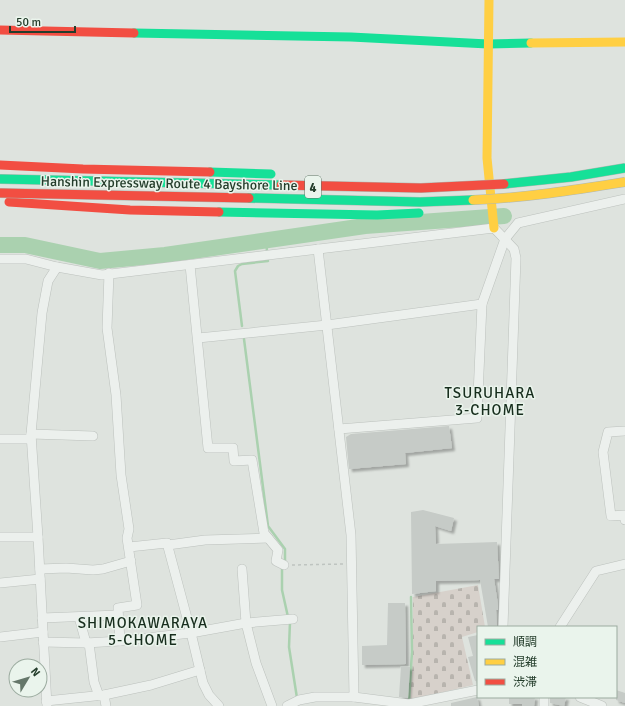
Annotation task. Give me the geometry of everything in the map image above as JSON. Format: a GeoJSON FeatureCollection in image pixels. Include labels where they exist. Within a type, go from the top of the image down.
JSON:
{"type":"FeatureCollection","features":[{"type":"Feature","properties":{"kind":"main road"},"geometry":{"type":"LineString","coordinates":[[489,0],[487,158],[494,228]]}},
{"type":"Feature","properties":{"kind":"main road"},"geometry":{"type":"LineString","coordinates":[[0,30],[351,38],[488,44],[625,42]]}},
{"type":"Feature","properties":{"kind":"main road"},"geometry":{"type":"LineString","coordinates":[[0,165],[83,169],[279,174]]}},
{"type":"Feature","properties":{"kind":"main road","name":"Hanshin Expressway Route 4 Bayshore Line"},"geometry":{"type":"LineString","coordinates":[[0,179],[420,188],[494,185],[571,177],[625,168]]}},
{"type":"Feature","properties":{"kind":"main road"},"geometry":{"type":"LineString","coordinates":[[302,176],[378,182],[431,183],[571,177]]}},
{"type":"Feature","properties":{"kind":"main road"},"geometry":{"type":"LineString","coordinates":[[476,209],[529,202],[625,183]]}},
{"type":"Feature","properties":{"kind":"main road","name":"Hanshin Expressway Route 4 Bayshore Line"},"geometry":{"type":"LineString","coordinates":[[0,193],[420,202],[467,201],[625,183]]}},
{"type":"Feature","properties":{"kind":"main road"},"geometry":{"type":"LineString","coordinates":[[9,202],[130,210],[377,215],[426,213]]}},
{"type":"Feature","properties":{"kind":"street"},"geometry":{"type":"LineString","coordinates":[[339,430],[477,418],[482,304],[505,239],[518,223],[625,199]]}},
{"type":"Feature","properties":{"kind":"street"},"geometry":{"type":"LineString","coordinates":[[0,259],[26,259],[57,267],[102,275],[494,228],[514,249],[516,258],[503,626]]}},
{"type":"Feature","properties":{"kind":"street"},"geometry":{"type":"LineString","coordinates":[[318,249],[351,535],[354,697]]}},
{"type":"Feature","properties":{"kind":"street"},"geometry":{"type":"LineString","coordinates":[[190,265],[208,448],[233,448],[234,461],[252,460],[264,533],[278,550],[276,561],[284,566]]}},
{"type":"Feature","properties":{"kind":"street"},"geometry":{"type":"LineString","coordinates":[[57,267],[48,281],[42,313],[31,436],[40,569],[46,703],[101,696],[151,685],[200,670]]}},
{"type":"Feature","properties":{"kind":"street"},"geometry":{"type":"LineString","coordinates":[[109,273],[107,328],[116,395],[121,475],[129,529],[129,548],[137,605],[118,608],[120,641]]}},
{"type":"Feature","properties":{"kind":"street"},"geometry":{"type":"LineString","coordinates":[[198,338],[327,324],[482,304]]}},
{"type":"Feature","properties":{"kind":"street"},"geometry":{"type":"LineString","coordinates":[[625,431],[608,432],[603,452],[611,516],[624,516],[625,520]]}},
{"type":"Feature","properties":{"kind":"street"},"geometry":{"type":"LineString","coordinates":[[0,439],[31,436],[93,436]]}},
{"type":"Feature","properties":{"kind":"street"},"geometry":{"type":"LineString","coordinates":[[0,537],[38,537]]}},
{"type":"Feature","properties":{"kind":"street"},"geometry":{"type":"LineString","coordinates":[[129,548],[206,540],[268,538]]}},
{"type":"Feature","properties":{"kind":"street"},"geometry":{"type":"LineString","coordinates":[[168,545],[192,633],[203,683],[209,695],[219,706]]}},
{"type":"Feature","properties":{"kind":"street"},"geometry":{"type":"LineString","coordinates":[[40,569],[66,568],[94,570],[131,561]]}},
{"type":"Feature","properties":{"kind":"street"},"geometry":{"type":"LineString","coordinates":[[561,626],[596,571],[625,564]]}},
{"type":"Feature","properties":{"kind":"street"},"geometry":{"type":"LineString","coordinates":[[242,569],[246,623],[256,663],[272,706]]}},
{"type":"Feature","properties":{"kind":"street"},"geometry":{"type":"LineString","coordinates":[[0,583],[40,579]]}},
{"type":"Feature","properties":{"kind":"street"},"geometry":{"type":"LineString","coordinates":[[42,618],[118,615]]}},
{"type":"Feature","properties":{"kind":"street"},"geometry":{"type":"LineString","coordinates":[[79,617],[87,643],[94,682],[106,706]]}},
{"type":"Feature","properties":{"kind":"street"},"geometry":{"type":"LineString","coordinates":[[43,642],[87,643],[120,641],[192,633],[246,623],[293,619]]}},
{"type":"Feature","properties":{"kind":"street"},"geometry":{"type":"LineString","coordinates":[[0,637],[43,632]]}},
{"type":"Feature","properties":{"kind":"street"},"geometry":{"type":"LineString","coordinates":[[287,706],[299,700],[315,697],[354,697],[398,704],[409,704],[477,690]]}},
{"type":"Feature","properties":{"kind":"street"},"geometry":{"type":"LineString","coordinates":[[582,698],[602,706]]}},
{"type":"Feature","properties":{"kind":"path"},"geometry":{"type":"LineString","coordinates":[[284,566],[352,563]]}},
{"type":"Feature","properties":{"kind":"green space"},"geometry":{"type":"Polygon","coordinates":[[[478,585],[485,626],[477,626],[477,632],[462,637],[473,685],[410,700],[413,657],[413,597],[478,585]]]}},
{"type":"Feature","properties":{"kind":"building"},"geometry":{"type":"Polygon","coordinates":[[[449,426],[452,448],[405,453],[406,464],[349,469],[346,437],[351,434],[449,426]]]}},
{"type":"Feature","properties":{"kind":"building"},"geometry":{"type":"Polygon","coordinates":[[[423,510],[454,518],[451,531],[435,526],[436,544],[497,542],[499,579],[494,579],[498,605],[498,610],[496,610],[497,626],[488,626],[480,580],[436,581],[436,591],[412,594],[411,512],[423,510]]]}},
{"type":"Feature","properties":{"kind":"building"},"geometry":{"type":"Polygon","coordinates":[[[388,603],[405,603],[406,664],[362,665],[362,646],[387,645],[388,603]]]}},
{"type":"Feature","properties":{"kind":"building"},"geometry":{"type":"Polygon","coordinates":[[[477,635],[477,681],[475,681],[468,657],[473,656],[468,637],[477,635]]]}},
{"type":"Feature","properties":{"kind":"building"},"geometry":{"type":"Polygon","coordinates":[[[401,666],[410,667],[408,698],[399,697],[401,666]]]}},
{"type":"Feature","properties":{"kind":"building"},"geometry":{"type":"Polygon","coordinates":[[[617,690],[625,693],[625,703],[616,700],[617,690]]]}},
{"type":"Feature","properties":{"kind":"building"},"geometry":{"type":"Polygon","coordinates":[[[477,697],[479,706],[451,706],[451,703],[477,697]]]}},
{"type":"Feature","properties":{"kind":"building"},"geometry":{"type":"Polygon","coordinates":[[[509,698],[535,698],[534,706],[509,704],[509,698]]]}},
{"type":"Feature","properties":{"kind":"building"},"geometry":{"type":"Polygon","coordinates":[[[550,698],[566,698],[564,706],[550,703],[550,698]]]}},
{"type":"Feature","properties":{"kind":"waterway"},"geometry":{"type":"LineString","coordinates":[[0,245],[25,245],[100,261],[165,255],[365,226],[504,216]]}},
{"type":"Feature","properties":{"kind":"waterway"},"geometry":{"type":"LineString","coordinates":[[266,241],[267,251]]}},
{"type":"Feature","properties":{"kind":"waterway"},"geometry":{"type":"LineString","coordinates":[[242,326],[235,271],[238,266],[242,264],[268,261]]}},
{"type":"Feature","properties":{"kind":"waterway"},"geometry":{"type":"LineString","coordinates":[[244,339],[268,526],[285,549],[285,561]]}},
{"type":"Feature","properties":{"kind":"waterway"},"geometry":{"type":"LineString","coordinates":[[282,569],[282,590],[288,617]]}},
{"type":"Feature","properties":{"kind":"waterway"},"geometry":{"type":"LineString","coordinates":[[409,701],[412,652],[411,597]]}},
{"type":"Feature","properties":{"kind":"waterway"},"geometry":{"type":"LineString","coordinates":[[290,622],[289,647],[297,698]]}},
{"type":"Feature","properties":{"kind":"traffic: fast"},"geometry":{"type":"LineString","coordinates":[[134,33],[351,37],[488,44],[531,43]]}},
{"type":"Feature","properties":{"kind":"traffic: fast"},"geometry":{"type":"LineString","coordinates":[[504,184],[571,177],[625,168]]}},
{"type":"Feature","properties":{"kind":"traffic: fast"},"geometry":{"type":"LineString","coordinates":[[210,172],[271,174]]}},
{"type":"Feature","properties":{"kind":"traffic: fast"},"geometry":{"type":"LineString","coordinates":[[0,179],[281,185]]}},
{"type":"Feature","properties":{"kind":"traffic: fast"},"geometry":{"type":"LineString","coordinates":[[249,198],[420,202],[473,200]]}},
{"type":"Feature","properties":{"kind":"traffic: fast"},"geometry":{"type":"LineString","coordinates":[[219,212],[377,215],[419,213]]}},
{"type":"Feature","properties":{"kind":"traffic: slow"},"geometry":{"type":"LineString","coordinates":[[489,0],[487,158],[494,228]]}},
{"type":"Feature","properties":{"kind":"traffic: slow"},"geometry":{"type":"LineString","coordinates":[[531,43],[625,42]]}},
{"type":"Feature","properties":{"kind":"traffic: slow"},"geometry":{"type":"LineString","coordinates":[[473,200],[530,196],[625,182]]}},
{"type":"Feature","properties":{"kind":"traffic: jam"},"geometry":{"type":"LineString","coordinates":[[0,30],[134,33]]}},
{"type":"Feature","properties":{"kind":"traffic: jam"},"geometry":{"type":"LineString","coordinates":[[0,165],[83,169],[210,172]]}},
{"type":"Feature","properties":{"kind":"traffic: jam"},"geometry":{"type":"LineString","coordinates":[[281,185],[421,188],[504,184]]}},
{"type":"Feature","properties":{"kind":"traffic: jam"},"geometry":{"type":"LineString","coordinates":[[0,193],[249,198]]}},
{"type":"Feature","properties":{"kind":"traffic: jam"},"geometry":{"type":"LineString","coordinates":[[9,202],[130,210],[219,212]]}},
{"type":"Feature","properties":{"kind":"district","name":"TSURUHARA 3-CHOME"},"geometry":{"type":"Point","coordinates":[490,402]}},
{"type":"Feature","properties":{"kind":"district","name":"SHIMOKAWARAYA 5-CHOME"},"geometry":{"type":"Point","coordinates":[143,632]}}]}
